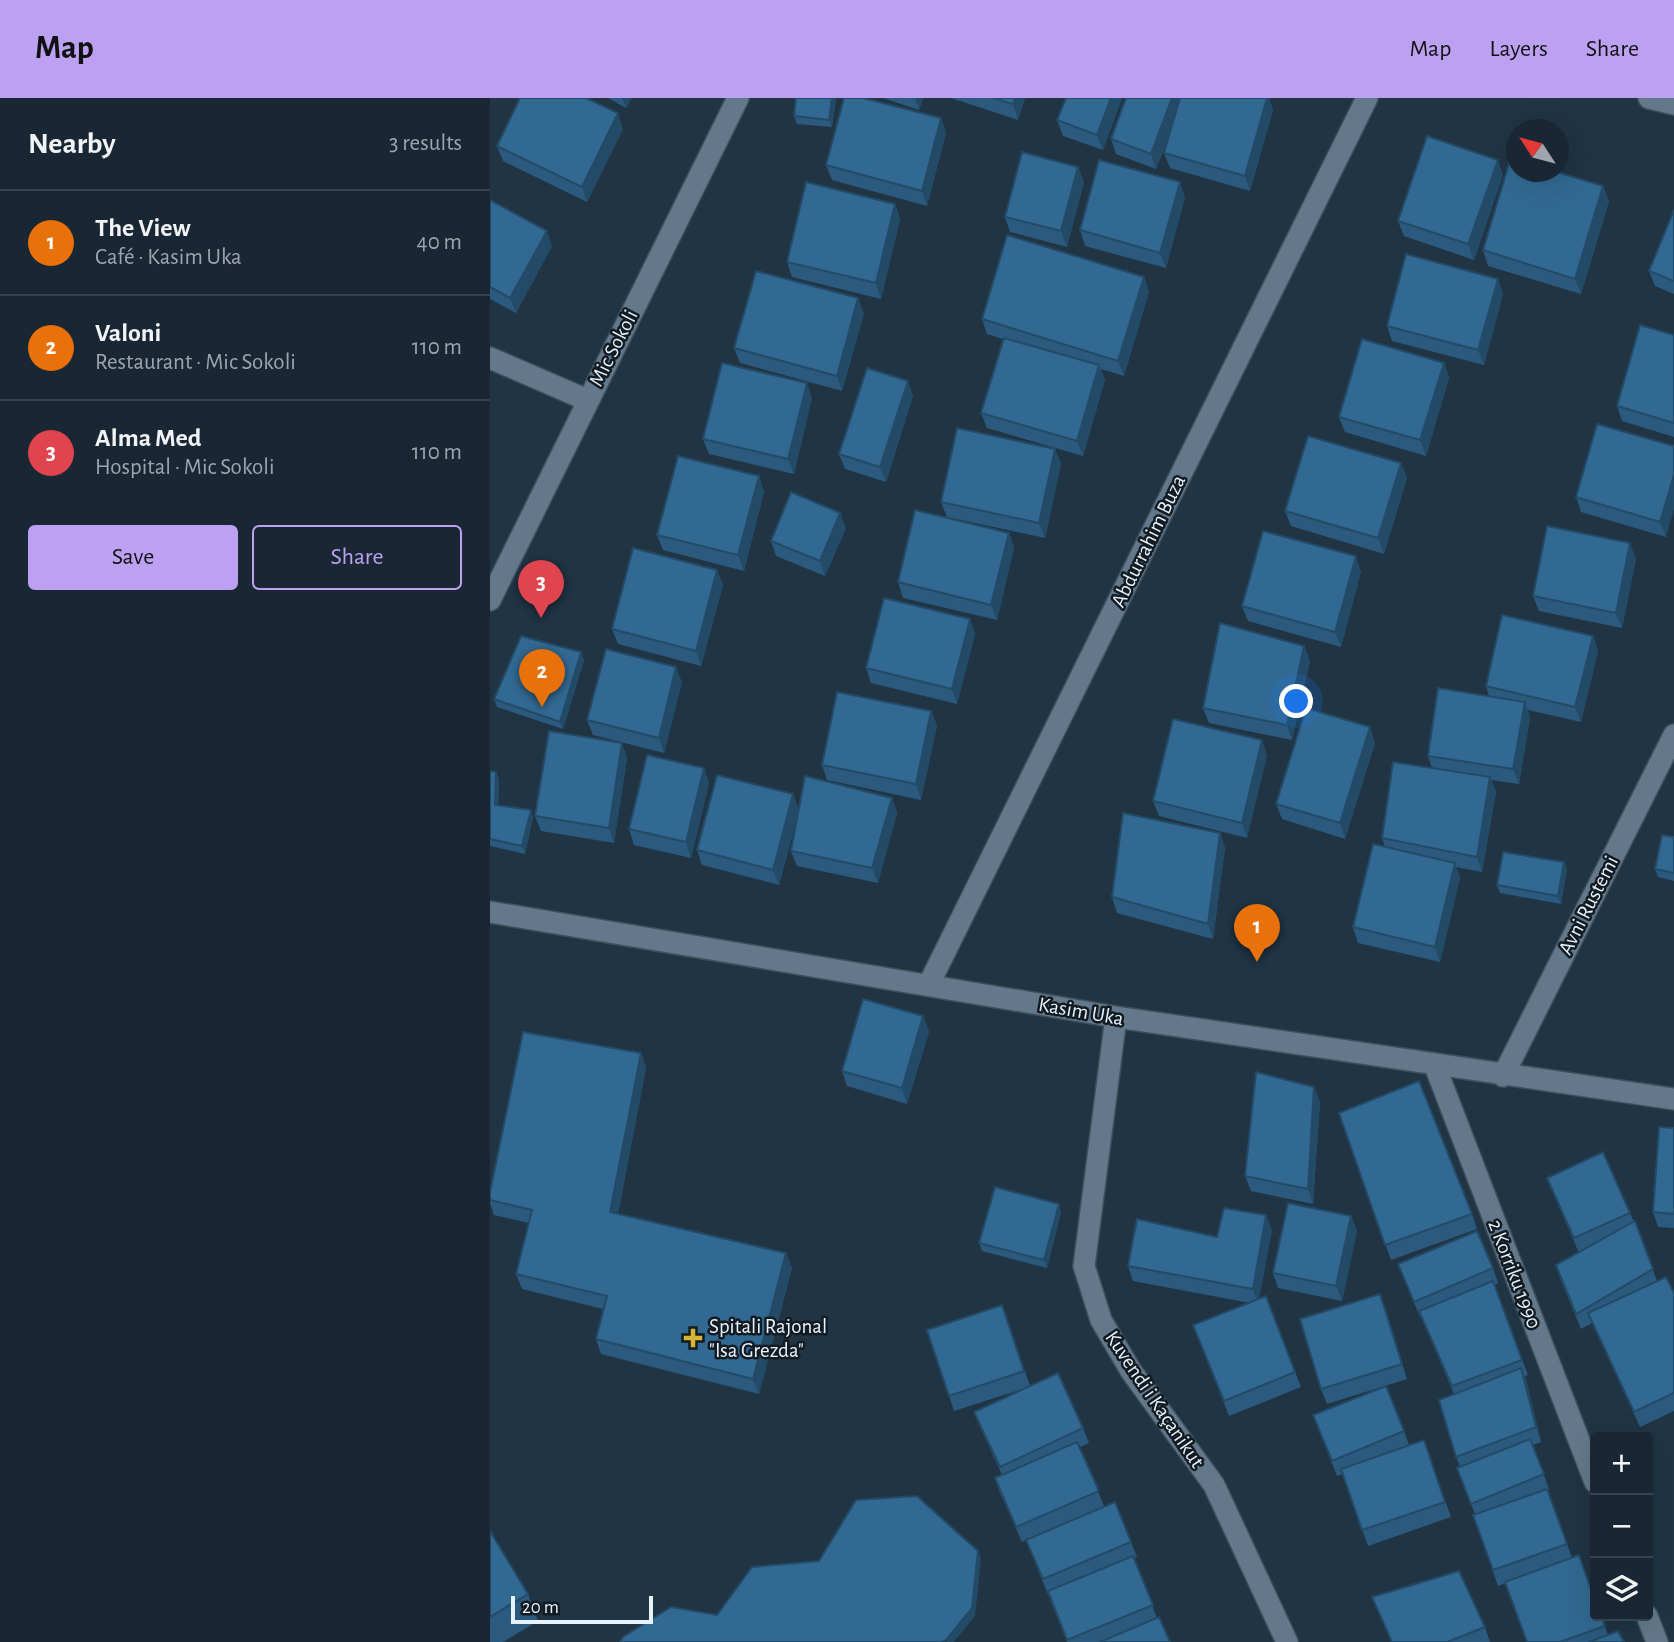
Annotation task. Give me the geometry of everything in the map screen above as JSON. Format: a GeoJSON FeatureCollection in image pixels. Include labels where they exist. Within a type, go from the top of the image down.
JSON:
{"type":"FeatureCollection","features":[{"type":"Feature","properties":{"kind":"street","name":"Mic Sokoli"},"geometry":{"type":"LineString","coordinates":[[490,600],[738,98]]}},
{"type":"Feature","properties":{"kind":"street","name":"Abdurrahim Buza"},"geometry":{"type":"LineString","coordinates":[[929,984],[1367,98]]}},
{"type":"Feature","properties":{"kind":"street"},"geometry":{"type":"LineString","coordinates":[[1649,98],[1674,104]]}},
{"type":"Feature","properties":{"kind":"street"},"geometry":{"type":"LineString","coordinates":[[490,358],[587,400]]}},
{"type":"Feature","properties":{"kind":"street","name":"Avni Rustemi"},"geometry":{"type":"LineString","coordinates":[[1503,1076],[1674,735]]}},
{"type":"Feature","properties":{"kind":"street","name":"Kasim Uka"},"geometry":{"type":"LineString","coordinates":[[490,912],[1116,1017],[1503,1076],[1674,1099]]}},
{"type":"Feature","properties":{"kind":"street","name":"Kuvendi i Kaçanikut"},"geometry":{"type":"LineString","coordinates":[[1116,1017],[1084,1266],[1101,1320],[1131,1371],[1214,1485],[1287,1642]]}},
{"type":"Feature","properties":{"kind":"street","name":"2 Korriku 1990"},"geometry":{"type":"LineString","coordinates":[[1435,1066],[1590,1469]]}},
{"type":"Feature","properties":{"kind":"street"},"geometry":{"type":"LineString","coordinates":[[1649,1621],[1657,1642]]}},
{"type":"Feature","properties":{"kind":"building"},"geometry":{"type":"Polygon","coordinates":[[[520,98],[586,98],[618,113],[582,187],[497,146],[520,98]]]}},
{"type":"Feature","properties":{"kind":"building"},"geometry":{"type":"Polygon","coordinates":[[[796,98],[832,98],[829,120],[794,116],[796,98]]]}},
{"type":"Feature","properties":{"kind":"building"},"geometry":{"type":"Polygon","coordinates":[[[844,98],[863,98],[941,118],[922,191],[826,165],[844,98]]]}},
{"type":"Feature","properties":{"kind":"building"},"geometry":{"type":"Polygon","coordinates":[[[993,98],[1015,98],[1013,104],[993,98]]]}},
{"type":"Feature","properties":{"kind":"building"},"geometry":{"type":"Polygon","coordinates":[[[1066,98],[1111,98],[1097,135],[1057,120],[1066,98]]]}},
{"type":"Feature","properties":{"kind":"building"},"geometry":{"type":"Polygon","coordinates":[[[1126,98],[1172,98],[1151,154],[1111,139],[1126,98]]]}},
{"type":"Feature","properties":{"kind":"building"},"geometry":{"type":"Polygon","coordinates":[[[1180,98],[1267,98],[1245,176],[1164,153],[1180,98]]]}},
{"type":"Feature","properties":{"kind":"building"},"geometry":{"type":"Polygon","coordinates":[[[1427,136],[1498,160],[1468,244],[1398,221],[1427,136]]]}},
{"type":"Feature","properties":{"kind":"building"},"geometry":{"type":"Polygon","coordinates":[[[1022,152],[1078,167],[1061,231],[1005,217],[1022,152]]]}},
{"type":"Feature","properties":{"kind":"building"},"geometry":{"type":"Polygon","coordinates":[[[1099,160],[1180,182],[1160,253],[1080,230],[1099,160]]]}},
{"type":"Feature","properties":{"kind":"building"},"geometry":{"type":"Polygon","coordinates":[[[1506,174],[1506,182],[1569,182],[1569,176],[1603,186],[1575,279],[1483,250],[1506,174]]]}},
{"type":"Feature","properties":{"kind":"building"},"geometry":{"type":"Polygon","coordinates":[[[806,182],[895,204],[876,283],[787,262],[806,182]]]}},
{"type":"Feature","properties":{"kind":"building"},"geometry":{"type":"Polygon","coordinates":[[[490,200],[547,231],[510,298],[490,287],[490,200]]]}},
{"type":"Feature","properties":{"kind":"building"},"geometry":{"type":"Polygon","coordinates":[[[1674,210],[1674,281],[1649,271],[1674,210]]]}},
{"type":"Feature","properties":{"kind":"building"},"geometry":{"type":"Polygon","coordinates":[[[1007,235],[1144,277],[1118,361],[982,319],[1007,235]]]}},
{"type":"Feature","properties":{"kind":"building"},"geometry":{"type":"Polygon","coordinates":[[[1406,254],[1498,279],[1478,350],[1387,326],[1406,254]]]}},
{"type":"Feature","properties":{"kind":"building"},"geometry":{"type":"Polygon","coordinates":[[[756,271],[858,298],[837,376],[734,348],[756,271]]]}},
{"type":"Feature","properties":{"kind":"building"},"geometry":{"type":"Polygon","coordinates":[[[1640,325],[1674,335],[1674,423],[1617,406],[1640,325]]]}},
{"type":"Feature","properties":{"kind":"building"},"geometry":{"type":"Polygon","coordinates":[[[1004,338],[1099,365],[1077,441],[981,413],[1004,338]]]}},
{"type":"Feature","properties":{"kind":"building"},"geometry":{"type":"Polygon","coordinates":[[[1362,339],[1444,363],[1420,440],[1339,417],[1362,339]]]}},
{"type":"Feature","properties":{"kind":"building"},"geometry":{"type":"Polygon","coordinates":[[[722,363],[807,383],[788,459],[703,439],[722,363]]]}},
{"type":"Feature","properties":{"kind":"building"},"geometry":{"type":"Polygon","coordinates":[[[867,368],[908,381],[880,467],[839,454],[867,368]]]}},
{"type":"Feature","properties":{"kind":"building"},"geometry":{"type":"Polygon","coordinates":[[[1597,424],[1674,446],[1674,475],[1660,522],[1576,497],[1597,424]]]}},
{"type":"Feature","properties":{"kind":"building"},"geometry":{"type":"Polygon","coordinates":[[[957,428],[1055,449],[1039,523],[941,502],[957,428]]]}},
{"type":"Feature","properties":{"kind":"building"},"geometry":{"type":"Polygon","coordinates":[[[1308,436],[1401,463],[1378,538],[1285,511],[1308,436]]]}},
{"type":"Feature","properties":{"kind":"building"},"geometry":{"type":"Polygon","coordinates":[[[678,456],[759,476],[738,555],[657,535],[678,456]]]}},
{"type":"Feature","properties":{"kind":"building"},"geometry":{"type":"Polygon","coordinates":[[[791,492],[840,513],[820,561],[771,541],[791,492]]]}},
{"type":"Feature","properties":{"kind":"building"},"geometry":{"type":"Polygon","coordinates":[[[915,510],[1009,533],[991,605],[898,582],[915,510]]]}},
{"type":"Feature","properties":{"kind":"building"},"geometry":{"type":"Polygon","coordinates":[[[1547,526],[1630,543],[1616,613],[1533,596],[1547,526]]]}},
{"type":"Feature","properties":{"kind":"building"},"geometry":{"type":"Polygon","coordinates":[[[1263,531],[1356,556],[1335,632],[1242,606],[1263,531]]]}},
{"type":"Feature","properties":{"kind":"building"},"geometry":{"type":"Polygon","coordinates":[[[633,548],[717,570],[696,651],[612,629],[633,548]]]}},
{"type":"Feature","properties":{"kind":"building"},"geometry":{"type":"Polygon","coordinates":[[[884,598],[970,619],[952,689],[866,668],[884,598]]]}},
{"type":"Feature","properties":{"kind":"building"},"geometry":{"type":"Polygon","coordinates":[[[1502,615],[1593,636],[1575,707],[1486,686],[1502,615]]]}},
{"type":"Feature","properties":{"kind":"building"},"geometry":{"type":"Polygon","coordinates":[[[1220,623],[1304,646],[1287,725],[1203,708],[1220,623]]]}},
{"type":"Feature","properties":{"kind":"building"},"geometry":{"type":"Polygon","coordinates":[[[521,636],[581,652],[560,722],[494,699],[521,636]]]}},
{"type":"Feature","properties":{"kind":"building"},"geometry":{"type":"Polygon","coordinates":[[[606,649],[676,667],[659,738],[587,720],[606,649]]]}},
{"type":"Feature","properties":{"kind":"building"},"geometry":{"type":"Polygon","coordinates":[[[1438,688],[1525,702],[1513,769],[1428,756],[1438,688]]]}},
{"type":"Feature","properties":{"kind":"building"},"geometry":{"type":"Polygon","coordinates":[[[837,692],[931,711],[916,784],[822,765],[837,692]]]}},
{"type":"Feature","properties":{"kind":"building"},"geometry":{"type":"Polygon","coordinates":[[[1306,708],[1370,727],[1340,823],[1276,804],[1306,708]]]}},
{"type":"Feature","properties":{"kind":"building"},"geometry":{"type":"Polygon","coordinates":[[[1173,719],[1262,740],[1242,823],[1153,801],[1173,719]]]}},
{"type":"Feature","properties":{"kind":"building"},"geometry":{"type":"Polygon","coordinates":[[[549,731],[622,743],[609,828],[535,816],[549,731]]]}},
{"type":"Feature","properties":{"kind":"building"},"geometry":{"type":"Polygon","coordinates":[[[647,755],[704,768],[686,842],[629,829],[647,755]]]}},
{"type":"Feature","properties":{"kind":"building"},"geometry":{"type":"Polygon","coordinates":[[[1393,762],[1490,777],[1477,857],[1382,838],[1393,762]]]}},
{"type":"Feature","properties":{"kind":"building"},"geometry":{"type":"Polygon","coordinates":[[[490,771],[496,772],[495,805],[531,810],[522,846],[490,839],[490,771]]]}},
{"type":"Feature","properties":{"kind":"building"},"geometry":{"type":"Polygon","coordinates":[[[717,775],[793,794],[773,870],[697,850],[717,775]]]}},
{"type":"Feature","properties":{"kind":"building"},"geometry":{"type":"Polygon","coordinates":[[[805,776],[892,798],[872,868],[791,851],[805,776]]]}},
{"type":"Feature","properties":{"kind":"building"},"geometry":{"type":"Polygon","coordinates":[[[1123,813],[1220,833],[1208,924],[1112,897],[1123,813]]]}},
{"type":"Feature","properties":{"kind":"building"},"geometry":{"type":"Polygon","coordinates":[[[1662,835],[1674,837],[1674,873],[1655,869],[1662,835]]]}},
{"type":"Feature","properties":{"kind":"building"},"geometry":{"type":"Polygon","coordinates":[[[1373,844],[1455,863],[1435,947],[1353,927],[1373,844]]]}},
{"type":"Feature","properties":{"kind":"building"},"geometry":{"type":"Polygon","coordinates":[[[1503,852],[1564,862],[1558,896],[1497,885],[1503,852]]]}},
{"type":"Feature","properties":{"kind":"building"},"geometry":{"type":"Polygon","coordinates":[[[863,999],[923,1016],[902,1088],[842,1071],[863,999]]]}},
{"type":"Feature","properties":{"kind":"building"},"geometry":{"type":"Polygon","coordinates":[[[523,1032],[641,1053],[610,1212],[786,1253],[753,1379],[596,1339],[607,1296],[516,1274],[532,1210],[490,1200],[490,1192],[523,1032]]]}},
{"type":"Feature","properties":{"kind":"building"},"geometry":{"type":"Polygon","coordinates":[[[1256,1072],[1314,1087],[1308,1189],[1245,1176],[1256,1072]]]}},
{"type":"Feature","properties":{"kind":"building"},"geometry":{"type":"Polygon","coordinates":[[[1419,1081],[1472,1214],[1385,1245],[1339,1113],[1419,1081]]]}},
{"type":"Feature","properties":{"kind":"building"},"geometry":{"type":"Polygon","coordinates":[[[1659,1127],[1674,1128],[1674,1214],[1653,1212],[1659,1127]]]}},
{"type":"Feature","properties":{"kind":"building"},"geometry":{"type":"Polygon","coordinates":[[[1603,1152],[1630,1213],[1574,1238],[1547,1178],[1603,1152]]]}},
{"type":"Feature","properties":{"kind":"building"},"geometry":{"type":"Polygon","coordinates":[[[995,1187],[1059,1204],[1044,1260],[979,1243],[995,1187]]]}},
{"type":"Feature","properties":{"kind":"building"},"geometry":{"type":"Polygon","coordinates":[[[1288,1203],[1351,1216],[1336,1286],[1273,1273],[1288,1203]]]}},
{"type":"Feature","properties":{"kind":"building"},"geometry":{"type":"Polygon","coordinates":[[[1224,1208],[1266,1215],[1253,1289],[1128,1266],[1137,1219],[1217,1237],[1224,1208]]]}},
{"type":"Feature","properties":{"kind":"building"},"geometry":{"type":"Polygon","coordinates":[[[1635,1221],[1653,1269],[1576,1314],[1556,1265],[1635,1221]]]}},
{"type":"Feature","properties":{"kind":"building"},"geometry":{"type":"Polygon","coordinates":[[[1477,1231],[1493,1268],[1414,1302],[1398,1264],[1477,1231]]]}},
{"type":"Feature","properties":{"kind":"building"},"geometry":{"type":"Polygon","coordinates":[[[1666,1277],[1674,1293],[1674,1393],[1634,1412],[1588,1313],[1666,1277]]]}},
{"type":"Feature","properties":{"kind":"building"},"geometry":{"type":"Polygon","coordinates":[[[1493,1281],[1522,1360],[1452,1386],[1419,1311],[1493,1281]]]}},
{"type":"Feature","properties":{"kind":"building"},"geometry":{"type":"Polygon","coordinates":[[[1380,1294],[1402,1364],[1321,1389],[1300,1319],[1380,1294]]]}},
{"type":"Feature","properties":{"kind":"building"},"geometry":{"type":"Polygon","coordinates":[[[1266,1296],[1295,1372],[1224,1401],[1193,1325],[1266,1296]]]}},
{"type":"Feature","properties":{"kind":"building"},"geometry":{"type":"Polygon","coordinates":[[[1002,1305],[1024,1371],[949,1396],[927,1330],[1002,1305]]]}},
{"type":"Feature","properties":{"kind":"building"},"geometry":{"type":"Polygon","coordinates":[[[1521,1368],[1536,1427],[1456,1457],[1439,1400],[1521,1368]]]}},
{"type":"Feature","properties":{"kind":"building"},"geometry":{"type":"Polygon","coordinates":[[[1058,1373],[1083,1428],[1000,1467],[974,1412],[1058,1373]]]}},
{"type":"Feature","properties":{"kind":"building"},"geometry":{"type":"Polygon","coordinates":[[[1386,1386],[1404,1431],[1332,1461],[1313,1415],[1386,1386]]]}},
{"type":"Feature","properties":{"kind":"building"},"geometry":{"type":"Polygon","coordinates":[[[1530,1439],[1544,1474],[1471,1504],[1457,1468],[1530,1439]]]}},
{"type":"Feature","properties":{"kind":"building"},"geometry":{"type":"Polygon","coordinates":[[[1424,1440],[1445,1502],[1362,1530],[1341,1469],[1424,1440]]]}},
{"type":"Feature","properties":{"kind":"building"},"geometry":{"type":"Polygon","coordinates":[[[1077,1442],[1099,1491],[1016,1527],[995,1478],[1077,1442]]]}},
{"type":"Feature","properties":{"kind":"building"},"geometry":{"type":"Polygon","coordinates":[[[1547,1489],[1567,1544],[1493,1570],[1473,1515],[1547,1489]]]}},
{"type":"Feature","properties":{"kind":"building"},"geometry":{"type":"Polygon","coordinates":[[[917,1496],[978,1551],[972,1608],[946,1640],[620,1642],[623,1637],[671,1607],[717,1615],[752,1567],[819,1561],[856,1500],[917,1496]]]}},
{"type":"Feature","properties":{"kind":"building"},"geometry":{"type":"Polygon","coordinates":[[[1115,1502],[1131,1542],[1043,1579],[1026,1540],[1115,1502]]]}},
{"type":"Feature","properties":{"kind":"building"},"geometry":{"type":"Polygon","coordinates":[[[490,1531],[528,1594],[490,1617],[490,1531]]]}},
{"type":"Feature","properties":{"kind":"building"},"geometry":{"type":"Polygon","coordinates":[[[1579,1555],[1590,1587],[1590,1621],[1603,1621],[1605,1626],[1560,1642],[1527,1642],[1505,1582],[1579,1555]]]}},
{"type":"Feature","properties":{"kind":"building"},"geometry":{"type":"Polygon","coordinates":[[[1133,1556],[1153,1605],[1067,1640],[1048,1591],[1133,1556]]]}},
{"type":"Feature","properties":{"kind":"building"},"geometry":{"type":"Polygon","coordinates":[[[1459,1571],[1485,1627],[1447,1642],[1392,1642],[1372,1597],[1459,1571]]]}},
{"type":"Feature","properties":{"kind":"building"},"geometry":{"type":"Polygon","coordinates":[[[1159,1617],[1170,1642],[1100,1642],[1159,1617]]]}},
{"type":"Feature","properties":{"kind":"building"},"geometry":{"type":"Polygon","coordinates":[[[1618,1631],[1624,1642],[1589,1642],[1618,1631]]]}},
{"type":"Feature","properties":{"kind":"place","name":"Alma Med"},"geometry":{"type":"Point","coordinates":[541,618]}},
{"type":"Feature","properties":{"kind":"place","name":"Valoni"},"geometry":{"type":"Point","coordinates":[542,707]}},
{"type":"Feature","properties":{"kind":"place","name":"The View"},"geometry":{"type":"Point","coordinates":[1257,962]}},
{"type":"Feature","properties":{"kind":"place","name":"Spitali Rajonal \"Isa Grezda\""},"geometry":{"type":"Point","coordinates":[693,1338]}}]}
